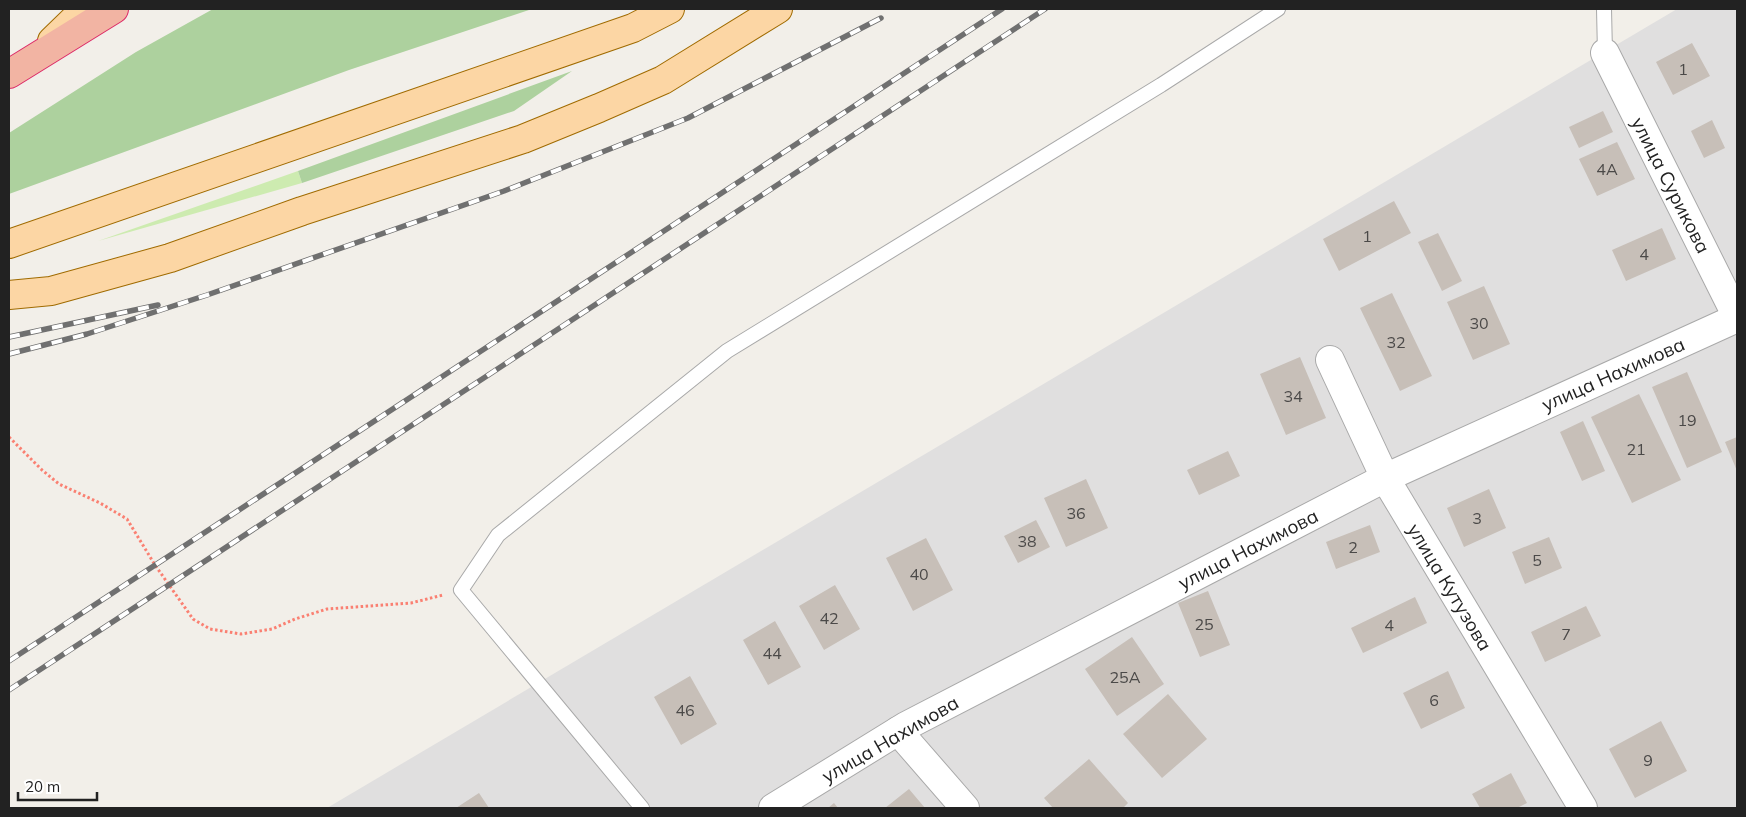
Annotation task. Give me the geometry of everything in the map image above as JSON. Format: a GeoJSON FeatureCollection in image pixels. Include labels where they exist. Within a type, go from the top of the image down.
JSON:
{"type":"FeatureCollection","features":[{"type":"Feature","properties":{"kind":"highway"},"geometry":{"type":"LineString","coordinates":[[9,74],[114,9]]}},
{"type":"Feature","properties":{"kind":"main road"},"geometry":{"type":"LineString","coordinates":[[35,57],[85,9]]}},
{"type":"Feature","properties":{"kind":"main road"},"geometry":{"type":"LineString","coordinates":[[9,244],[634,28],[670,9]]}},
{"type":"Feature","properties":{"kind":"main road"},"geometry":{"type":"LineString","coordinates":[[9,295],[52,292],[170,258],[302,210],[523,139],[662,80],[778,9]]}},
{"type":"Feature","properties":{"kind":"street","name":"улица Сурикова"},"geometry":{"type":"LineString","coordinates":[[1605,53],[1737,318]]}},
{"type":"Feature","properties":{"kind":"street","name":"улица Нахимова"},"geometry":{"type":"LineString","coordinates":[[773,808],[898,731],[1386,478],[1737,318]]}},
{"type":"Feature","properties":{"kind":"street","name":"улица Кутузова"},"geometry":{"type":"LineString","coordinates":[[1330,360],[1386,478],[1583,808]]}},
{"type":"Feature","properties":{"kind":"street"},"geometry":{"type":"LineString","coordinates":[[898,731],[965,808]]}},
{"type":"Feature","properties":{"kind":"lane"},"geometry":{"type":"LineString","coordinates":[[642,808],[461,590],[498,535],[727,351],[1161,85],[1278,9]]}},
{"type":"Feature","properties":{"kind":"lane"},"geometry":{"type":"LineString","coordinates":[[1604,9],[1605,53]]}},
{"type":"Feature","properties":{"kind":"path"},"geometry":{"type":"LineString","coordinates":[[9,437],[59,484],[100,503],[127,519],[151,559],[193,619],[210,629],[241,634],[272,629],[295,619],[327,609],[411,603],[461,590]]}},
{"type":"Feature","properties":{"kind":"shaded area"},"geometry":{"type":"Polygon","coordinates":[[[1677,9],[1737,9],[1737,808],[327,808],[1677,9]]]}},
{"type":"Feature","properties":{"kind":"green space"},"geometry":{"type":"Polygon","coordinates":[[[213,9],[532,9],[349,70],[9,194],[9,133],[136,52],[213,9]]]}},
{"type":"Feature","properties":{"kind":"green space"},"geometry":{"type":"Polygon","coordinates":[[[572,71],[514,111],[302,183],[298,171],[572,71]]]}},
{"type":"Feature","properties":{"kind":"green space"},"geometry":{"type":"Polygon","coordinates":[[[298,171],[302,183],[98,241],[298,171]]]}},
{"type":"Feature","properties":{"kind":"building"},"geometry":{"type":"Polygon","coordinates":[[[1692,43],[1710,76],[1673,95],[1656,62],[1692,43]]]}},
{"type":"Feature","properties":{"kind":"building"},"geometry":{"type":"Polygon","coordinates":[[[1603,111],[1613,132],[1579,148],[1569,127],[1603,111]]]}},
{"type":"Feature","properties":{"kind":"building"},"geometry":{"type":"Polygon","coordinates":[[[1712,120],[1725,148],[1704,158],[1691,131],[1712,120]]]}},
{"type":"Feature","properties":{"kind":"building"},"geometry":{"type":"Polygon","coordinates":[[[1617,142],[1635,179],[1597,196],[1579,159],[1617,142]]]}},
{"type":"Feature","properties":{"kind":"building"},"geometry":{"type":"Polygon","coordinates":[[[1394,201],[1411,233],[1339,271],[1323,239],[1394,201]]]}},
{"type":"Feature","properties":{"kind":"building"},"geometry":{"type":"Polygon","coordinates":[[[1662,228],[1676,259],[1626,281],[1612,250],[1662,228]]]}},
{"type":"Feature","properties":{"kind":"building"},"geometry":{"type":"Polygon","coordinates":[[[1438,233],[1462,281],[1442,291],[1418,242],[1438,233]]]}},
{"type":"Feature","properties":{"kind":"building"},"geometry":{"type":"Polygon","coordinates":[[[1484,286],[1510,344],[1473,360],[1447,302],[1484,286]]]}},
{"type":"Feature","properties":{"kind":"building"},"geometry":{"type":"Polygon","coordinates":[[[1392,293],[1432,376],[1400,391],[1360,308],[1392,293]]]}},
{"type":"Feature","properties":{"kind":"building"},"geometry":{"type":"Polygon","coordinates":[[[1300,357],[1326,418],[1286,435],[1260,374],[1300,357]]]}},
{"type":"Feature","properties":{"kind":"building"},"geometry":{"type":"Polygon","coordinates":[[[1687,372],[1722,452],[1687,468],[1652,387],[1687,372]]]}},
{"type":"Feature","properties":{"kind":"building"},"geometry":{"type":"Polygon","coordinates":[[[1639,394],[1681,480],[1632,503],[1591,417],[1639,394]]]}},
{"type":"Feature","properties":{"kind":"building"},"geometry":{"type":"Polygon","coordinates":[[[1583,421],[1605,471],[1582,481],[1560,432],[1583,421]]]}},
{"type":"Feature","properties":{"kind":"building"},"geometry":{"type":"Polygon","coordinates":[[[1737,437],[1737,471],[1725,442],[1737,437]]]}},
{"type":"Feature","properties":{"kind":"building"},"geometry":{"type":"Polygon","coordinates":[[[1228,451],[1240,476],[1199,495],[1187,470],[1228,451]]]}},
{"type":"Feature","properties":{"kind":"building"},"geometry":{"type":"Polygon","coordinates":[[[1086,479],[1108,528],[1066,547],[1044,498],[1086,479]]]}},
{"type":"Feature","properties":{"kind":"building"},"geometry":{"type":"Polygon","coordinates":[[[1489,489],[1506,528],[1464,547],[1447,508],[1489,489]]]}},
{"type":"Feature","properties":{"kind":"building"},"geometry":{"type":"Polygon","coordinates":[[[1036,520],[1050,547],[1018,563],[1004,536],[1036,520]]]}},
{"type":"Feature","properties":{"kind":"building"},"geometry":{"type":"Polygon","coordinates":[[[1370,525],[1380,552],[1336,569],[1326,542],[1370,525]]]}},
{"type":"Feature","properties":{"kind":"building"},"geometry":{"type":"Polygon","coordinates":[[[1549,537],[1562,568],[1525,584],[1512,552],[1549,537]]]}},
{"type":"Feature","properties":{"kind":"building"},"geometry":{"type":"Polygon","coordinates":[[[926,538],[953,590],[913,611],[886,558],[926,538]]]}},
{"type":"Feature","properties":{"kind":"building"},"geometry":{"type":"Polygon","coordinates":[[[835,585],[860,629],[824,650],[799,606],[835,585]]]}},
{"type":"Feature","properties":{"kind":"building"},"geometry":{"type":"Polygon","coordinates":[[[1208,591],[1230,645],[1200,657],[1178,603],[1208,591]]]}},
{"type":"Feature","properties":{"kind":"building"},"geometry":{"type":"Polygon","coordinates":[[[1415,597],[1427,623],[1363,653],[1351,628],[1415,597]]]}},
{"type":"Feature","properties":{"kind":"building"},"geometry":{"type":"Polygon","coordinates":[[[1586,606],[1601,636],[1545,662],[1531,632],[1586,606]]]}},
{"type":"Feature","properties":{"kind":"building"},"geometry":{"type":"Polygon","coordinates":[[[775,621],[801,667],[768,685],[743,640],[775,621]]]}},
{"type":"Feature","properties":{"kind":"building"},"geometry":{"type":"Polygon","coordinates":[[[1132,637],[1164,684],[1117,716],[1085,669],[1132,637]]]}},
{"type":"Feature","properties":{"kind":"building"},"geometry":{"type":"Polygon","coordinates":[[[1448,671],[1465,708],[1421,729],[1403,693],[1448,671]]]}},
{"type":"Feature","properties":{"kind":"building"},"geometry":{"type":"Polygon","coordinates":[[[690,676],[717,724],[681,745],[654,697],[690,676]]]}},
{"type":"Feature","properties":{"kind":"building"},"geometry":{"type":"Polygon","coordinates":[[[1168,694],[1207,739],[1162,778],[1123,734],[1168,694]]]}},
{"type":"Feature","properties":{"kind":"building"},"geometry":{"type":"Polygon","coordinates":[[[1661,721],[1687,771],[1635,798],[1609,749],[1661,721]]]}},
{"type":"Feature","properties":{"kind":"building"},"geometry":{"type":"Polygon","coordinates":[[[1089,759],[1128,803],[1123,808],[1053,808],[1044,798],[1089,759]]]}},
{"type":"Feature","properties":{"kind":"building"},"geometry":{"type":"Polygon","coordinates":[[[1511,773],[1527,803],[1517,808],[1480,808],[1472,794],[1511,773]]]}},
{"type":"Feature","properties":{"kind":"building"},"geometry":{"type":"Polygon","coordinates":[[[909,789],[925,808],[885,808],[909,789]]]}},
{"type":"Feature","properties":{"kind":"building"},"geometry":{"type":"Polygon","coordinates":[[[479,793],[489,808],[456,808],[479,793]]]}},
{"type":"Feature","properties":{"kind":"building"},"geometry":{"type":"Polygon","coordinates":[[[834,803],[838,808],[828,808],[834,803]]]}},
{"type":"Feature","properties":{"kind":"railway"},"geometry":{"type":"LineString","coordinates":[[9,661],[1002,9]]}},
{"type":"Feature","properties":{"kind":"railway"},"geometry":{"type":"LineString","coordinates":[[9,690],[1045,9]]}},
{"type":"Feature","properties":{"kind":"railway"},"geometry":{"type":"LineString","coordinates":[[9,354],[87,334],[207,295],[504,191],[688,118],[881,18]]}},
{"type":"Feature","properties":{"kind":"railway"},"geometry":{"type":"LineString","coordinates":[[9,337],[158,305]]}}]}
